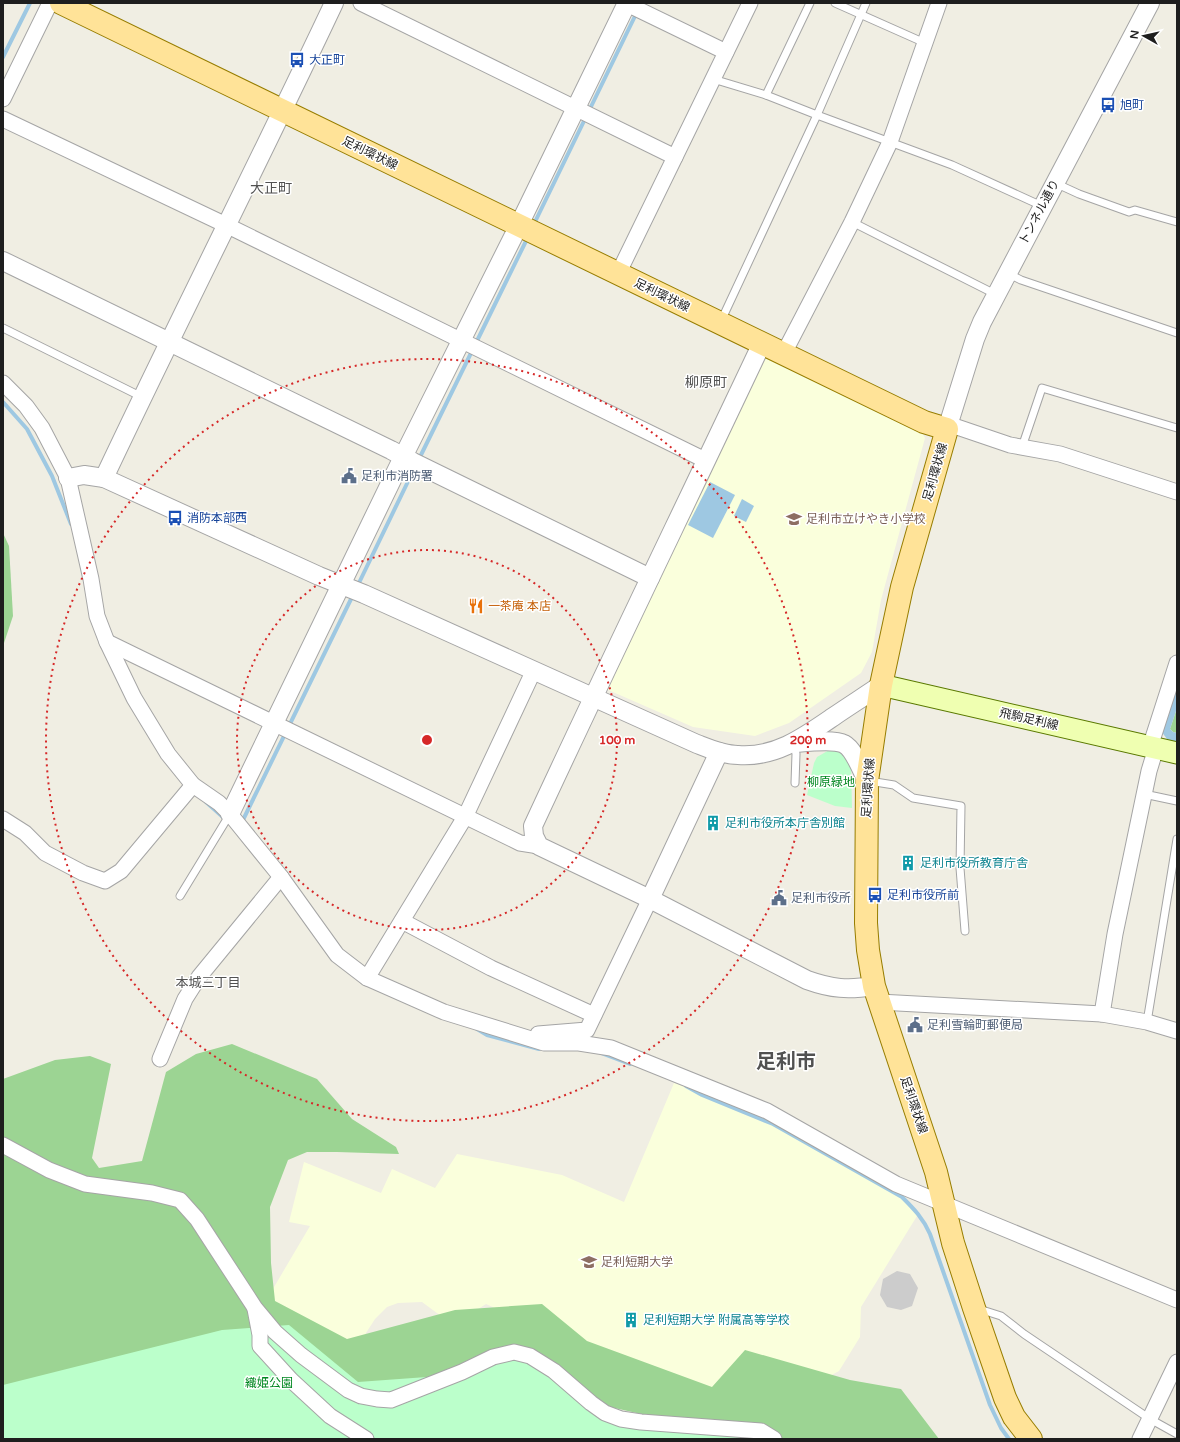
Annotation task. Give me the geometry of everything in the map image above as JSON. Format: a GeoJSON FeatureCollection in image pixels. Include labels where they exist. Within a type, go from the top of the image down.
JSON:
{"type":"FeatureCollection","features":[{"type":"Feature","properties":{"kind":"main road","name":"足利環状線"},"geometry":{"type":"LineString","coordinates":[[61,3],[924,422],[947,429],[902,587],[881,685],[867,781],[865,906],[868,950],[876,994],[936,1172],[953,1242],[974,1308],[1005,1398],[1014,1417],[1031,1439]]}},
{"type":"Feature","properties":{"kind":"main road","name":"飛駒足利線"},"geometry":{"type":"LineString","coordinates":[[881,685],[1177,753]]}},
{"type":"Feature","properties":{"kind":"street"},"geometry":{"type":"LineString","coordinates":[[3,99],[50,3]]}},
{"type":"Feature","properties":{"kind":"street"},"geometry":{"type":"LineString","coordinates":[[104,478],[334,3]]}},
{"type":"Feature","properties":{"kind":"street"},"geometry":{"type":"LineString","coordinates":[[361,3],[675,157]]}},
{"type":"Feature","properties":{"kind":"street"},"geometry":{"type":"LineString","coordinates":[[230,814],[403,457],[519,225],[626,3],[726,52]]}},
{"type":"Feature","properties":{"kind":"street"},"geometry":{"type":"LineString","coordinates":[[618,274],[750,3]]}},
{"type":"Feature","properties":{"kind":"street"},"geometry":{"type":"LineString","coordinates":[[784,353],[852,222],[890,142],[939,3]]}},
{"type":"Feature","properties":{"kind":"street","name":"トンネル通り"},"geometry":{"type":"LineString","coordinates":[[947,429],[975,339],[995,294],[1150,3]]}},
{"type":"Feature","properties":{"kind":"street"},"geometry":{"type":"LineString","coordinates":[[3,119],[226,226],[706,461]]}},
{"type":"Feature","properties":{"kind":"street"},"geometry":{"type":"LineString","coordinates":[[4,262],[384,446],[403,457],[650,578]]}},
{"type":"Feature","properties":{"kind":"street"},"geometry":{"type":"LineString","coordinates":[[539,846],[534,836],[533,826],[592,697],[762,343]]}},
{"type":"Feature","properties":{"kind":"street"},"geometry":{"type":"LineString","coordinates":[[3,383],[26,406],[42,428],[68,478],[91,579],[97,616],[106,642],[134,698],[168,754],[193,785],[219,803],[230,814],[281,877],[337,955],[367,978],[444,1012],[544,1042],[611,1048],[767,1112],[896,1184],[1177,1300]]}},
{"type":"Feature","properties":{"kind":"street"},"geometry":{"type":"LineString","coordinates":[[947,429],[957,427],[1010,445],[1060,454],[1177,492]]}},
{"type":"Feature","properties":{"kind":"street"},"geometry":{"type":"LineString","coordinates":[[68,478],[84,475],[104,478],[319,576],[534,670],[697,744],[719,752],[739,756],[754,755],[769,752],[794,742],[881,685]]}},
{"type":"Feature","properties":{"kind":"street"},"geometry":{"type":"LineString","coordinates":[[106,642],[520,843],[539,846],[650,899],[807,980],[825,986],[856,989],[876,994],[1102,1014],[1147,1022],[1177,1030]]}},
{"type":"Feature","properties":{"kind":"street"},"geometry":{"type":"LineString","coordinates":[[1102,1014],[1115,934],[1153,747],[1177,663]]}},
{"type":"Feature","properties":{"kind":"street"},"geometry":{"type":"LineString","coordinates":[[367,978],[465,817],[534,670]]}},
{"type":"Feature","properties":{"kind":"street"},"geometry":{"type":"LineString","coordinates":[[794,742],[825,742],[844,744],[852,753],[867,781]]}},
{"type":"Feature","properties":{"kind":"street"},"geometry":{"type":"LineString","coordinates":[[520,1035],[587,1030],[719,752]]}},
{"type":"Feature","properties":{"kind":"street"},"geometry":{"type":"LineString","coordinates":[[3,819],[25,833],[45,853],[83,873],[105,881],[121,871],[193,785]]}},
{"type":"Feature","properties":{"kind":"street"},"geometry":{"type":"LineString","coordinates":[[160,1059],[185,999],[199,977],[281,877]]}},
{"type":"Feature","properties":{"kind":"street"},"geometry":{"type":"LineString","coordinates":[[402,921],[491,968],[594,1015]]}},
{"type":"Feature","properties":{"kind":"street"},"geometry":{"type":"LineString","coordinates":[[3,1145],[49,1170],[85,1184],[152,1193],[180,1200],[197,1219],[255,1308],[275,1332],[301,1355],[348,1390],[361,1396],[391,1400],[462,1372],[493,1357],[514,1352],[530,1356],[554,1371],[591,1403],[605,1413],[621,1419],[641,1422],[761,1431],[774,1439]]}},
{"type":"Feature","properties":{"kind":"street"},"geometry":{"type":"LineString","coordinates":[[255,1308],[260,1335],[260,1346],[291,1380],[330,1416],[366,1439]]}},
{"type":"Feature","properties":{"kind":"street"},"geometry":{"type":"LineString","coordinates":[[1140,1439],[1177,1362]]}},
{"type":"Feature","properties":{"kind":"lane"},"geometry":{"type":"LineString","coordinates":[[766,95],[810,3]]}},
{"type":"Feature","properties":{"kind":"lane"},"geometry":{"type":"LineString","coordinates":[[835,3],[925,44]]}},
{"type":"Feature","properties":{"kind":"lane"},"geometry":{"type":"LineString","coordinates":[[720,323],[817,115],[866,3]]}},
{"type":"Feature","properties":{"kind":"lane"},"geometry":{"type":"LineString","coordinates":[[713,79],[766,95],[952,165],[1042,206]]}},
{"type":"Feature","properties":{"kind":"lane"},"geometry":{"type":"LineString","coordinates":[[1054,183],[1078,194],[1129,212],[1135,210],[1177,222]]}},
{"type":"Feature","properties":{"kind":"lane"},"geometry":{"type":"LineString","coordinates":[[852,222],[995,294]]}},
{"type":"Feature","properties":{"kind":"lane"},"geometry":{"type":"LineString","coordinates":[[1007,273],[1021,280],[1177,333]]}},
{"type":"Feature","properties":{"kind":"lane"},"geometry":{"type":"LineString","coordinates":[[3,328],[142,397]]}},
{"type":"Feature","properties":{"kind":"lane"},"geometry":{"type":"LineString","coordinates":[[1022,447],[1042,388],[1177,428]]}},
{"type":"Feature","properties":{"kind":"lane"},"geometry":{"type":"LineString","coordinates":[[794,742],[796,754],[795,783]]}},
{"type":"Feature","properties":{"kind":"lane"},"geometry":{"type":"LineString","coordinates":[[867,781],[894,786],[913,798],[962,806],[960,868],[966,931]]}},
{"type":"Feature","properties":{"kind":"lane"},"geometry":{"type":"LineString","coordinates":[[1144,794],[1177,802]]}},
{"type":"Feature","properties":{"kind":"lane"},"geometry":{"type":"LineString","coordinates":[[180,896],[230,814]]}},
{"type":"Feature","properties":{"kind":"lane"},"geometry":{"type":"LineString","coordinates":[[1147,1022],[1177,839]]}},
{"type":"Feature","properties":{"kind":"lane"},"geometry":{"type":"LineString","coordinates":[[974,1308],[1001,1316],[1024,1334],[1150,1419],[1177,1434]]}},
{"type":"Feature","properties":{"kind":"shaded area","name":"足利市立けやき小学校"},"geometry":{"type":"Polygon","coordinates":[[[771,356],[920,428],[925,438],[881,600],[872,652],[861,673],[789,723],[755,736],[693,727],[606,689],[761,358],[771,356]]]}},
{"type":"Feature","properties":{"kind":"shaded area","name":"足利短期大学"},"geometry":{"type":"Polygon","coordinates":[[[674,1083],[730,1102],[903,1194],[917,1216],[861,1307],[860,1337],[839,1371],[817,1383],[682,1393],[486,1304],[467,1316],[441,1316],[422,1302],[398,1303],[387,1307],[375,1319],[355,1350],[267,1299],[310,1226],[289,1222],[304,1162],[381,1193],[392,1169],[435,1188],[457,1154],[562,1175],[624,1202],[674,1083]]]}},
{"type":"Feature","properties":{"kind":"shaded area"},"geometry":{"type":"Polygon","coordinates":[[[897,1271],[910,1274],[918,1288],[912,1306],[901,1310],[887,1307],[880,1295],[883,1279],[897,1271]]]}},
{"type":"Feature","properties":{"kind":"green space"},"geometry":{"type":"Polygon","coordinates":[[[3,533],[9,546],[13,616],[4,643],[3,643],[3,533]]]}},
{"type":"Feature","properties":{"kind":"green space"},"geometry":{"type":"Polygon","coordinates":[[[1177,708],[1177,733],[1170,729],[1177,708]]]}},
{"type":"Feature","properties":{"kind":"green space","name":"柳原緑地"},"geometry":{"type":"Polygon","coordinates":[[[831,749],[839,750],[851,763],[852,808],[835,806],[807,795],[814,763],[817,757],[831,749]]]}},
{"type":"Feature","properties":{"kind":"green space"},"geometry":{"type":"Polygon","coordinates":[[[232,1044],[317,1079],[352,1119],[396,1147],[399,1154],[307,1152],[288,1160],[270,1207],[271,1263],[275,1301],[347,1339],[455,1310],[542,1304],[587,1341],[712,1387],[745,1350],[850,1380],[901,1389],[939,1439],[737,1439],[739,1436],[570,1398],[3,1439],[3,1079],[55,1060],[90,1056],[111,1064],[92,1158],[99,1168],[142,1161],[166,1072],[196,1054],[232,1044]]]}},
{"type":"Feature","properties":{"kind":"green space","name":"織姫公園"},"geometry":{"type":"Polygon","coordinates":[[[289,1325],[358,1382],[454,1375],[501,1355],[549,1362],[591,1403],[669,1424],[771,1439],[3,1439],[3,1385],[222,1330],[289,1325]]]}},
{"type":"Feature","properties":{"kind":"water"},"geometry":{"type":"Polygon","coordinates":[[[710,482],[735,495],[713,538],[688,525],[710,482]]]}},
{"type":"Feature","properties":{"kind":"water"},"geometry":{"type":"Polygon","coordinates":[[[742,499],[754,506],[746,522],[734,516],[742,499]]]}},
{"type":"Feature","properties":{"kind":"water"},"geometry":{"type":"Polygon","coordinates":[[[1177,681],[1177,708],[1170,729],[1177,733],[1177,742],[1167,739],[1161,731],[1177,681]]]}},
{"type":"Feature","properties":{"kind":"waterway"},"geometry":{"type":"LineString","coordinates":[[3,57],[30,3]]}},
{"type":"Feature","properties":{"kind":"waterway"},"geometry":{"type":"LineString","coordinates":[[533,226],[637,12]]}},
{"type":"Feature","properties":{"kind":"waterway"},"geometry":{"type":"LineString","coordinates":[[419,459],[528,237]]}},
{"type":"Feature","properties":{"kind":"waterway"},"geometry":{"type":"LineString","coordinates":[[3,402],[27,429],[52,476],[71,524]]}},
{"type":"Feature","properties":{"kind":"waterway"},"geometry":{"type":"LineString","coordinates":[[357,587],[415,467]]}},
{"type":"Feature","properties":{"kind":"waterway"},"geometry":{"type":"LineString","coordinates":[[242,822],[353,595]]}},
{"type":"Feature","properties":{"kind":"waterway"},"geometry":{"type":"LineString","coordinates":[[206,802],[225,819]]}},
{"type":"Feature","properties":{"kind":"waterway"},"geometry":{"type":"LineString","coordinates":[[477,1029],[487,1035],[539,1049]]}},
{"type":"Feature","properties":{"kind":"waterway"},"geometry":{"type":"LineString","coordinates":[[601,1053],[630,1064]]}},
{"type":"Feature","properties":{"kind":"waterway"},"geometry":{"type":"LineString","coordinates":[[686,1086],[702,1095],[773,1124],[902,1197],[914,1210],[921,1218],[930,1234],[990,1405],[1001,1428],[1009,1439]]}},
{"type":"Feature","properties":{"kind":"place","name":"大正町"},"geometry":{"type":"Point","coordinates":[297,60]}},
{"type":"Feature","properties":{"kind":"place","name":"旭町"},"geometry":{"type":"Point","coordinates":[1108,105]}},
{"type":"Feature","properties":{"kind":"place","name":"足利市消防署"},"geometry":{"type":"Point","coordinates":[349,476]}},
{"type":"Feature","properties":{"kind":"place","name":"消防本部西"},"geometry":{"type":"Point","coordinates":[175,518]}},
{"type":"Feature","properties":{"kind":"place","name":"足利市立けやき小学校"},"geometry":{"type":"Point","coordinates":[794,519]}},
{"type":"Feature","properties":{"kind":"place","name":"一茶庵 本店"},"geometry":{"type":"Point","coordinates":[476,606]}},
{"type":"Feature","properties":{"kind":"place","name":"足利市役所本庁舎別館"},"geometry":{"type":"Point","coordinates":[713,823]}},
{"type":"Feature","properties":{"kind":"place","name":"足利市役所教育庁舎"},"geometry":{"type":"Point","coordinates":[908,863]}},
{"type":"Feature","properties":{"kind":"place","name":"足利市役所前"},"geometry":{"type":"Point","coordinates":[875,895]}},
{"type":"Feature","properties":{"kind":"place","name":"足利市役所"},"geometry":{"type":"Point","coordinates":[779,898]}},
{"type":"Feature","properties":{"kind":"place","name":"足利雪輪町郵便局"},"geometry":{"type":"Point","coordinates":[915,1025]}},
{"type":"Feature","properties":{"kind":"place","name":"足利短期大学"},"geometry":{"type":"Point","coordinates":[589,1262]}},
{"type":"Feature","properties":{"kind":"place","name":"足利短期大学 附属高等学校"},"geometry":{"type":"Point","coordinates":[631,1320]}},
{"type":"Feature","properties":{"kind":"district","name":"大正町"},"geometry":{"type":"Point","coordinates":[271,188]}},
{"type":"Feature","properties":{"kind":"district","name":"柳原町"},"geometry":{"type":"Point","coordinates":[706,382]}},
{"type":"Feature","properties":{"kind":"district","name":"本城三丁目"},"geometry":{"type":"Point","coordinates":[208,982]}},
{"type":"Feature","properties":{"kind":"district","name":"足利市"},"geometry":{"type":"Point","coordinates":[786,1061]}}]}
